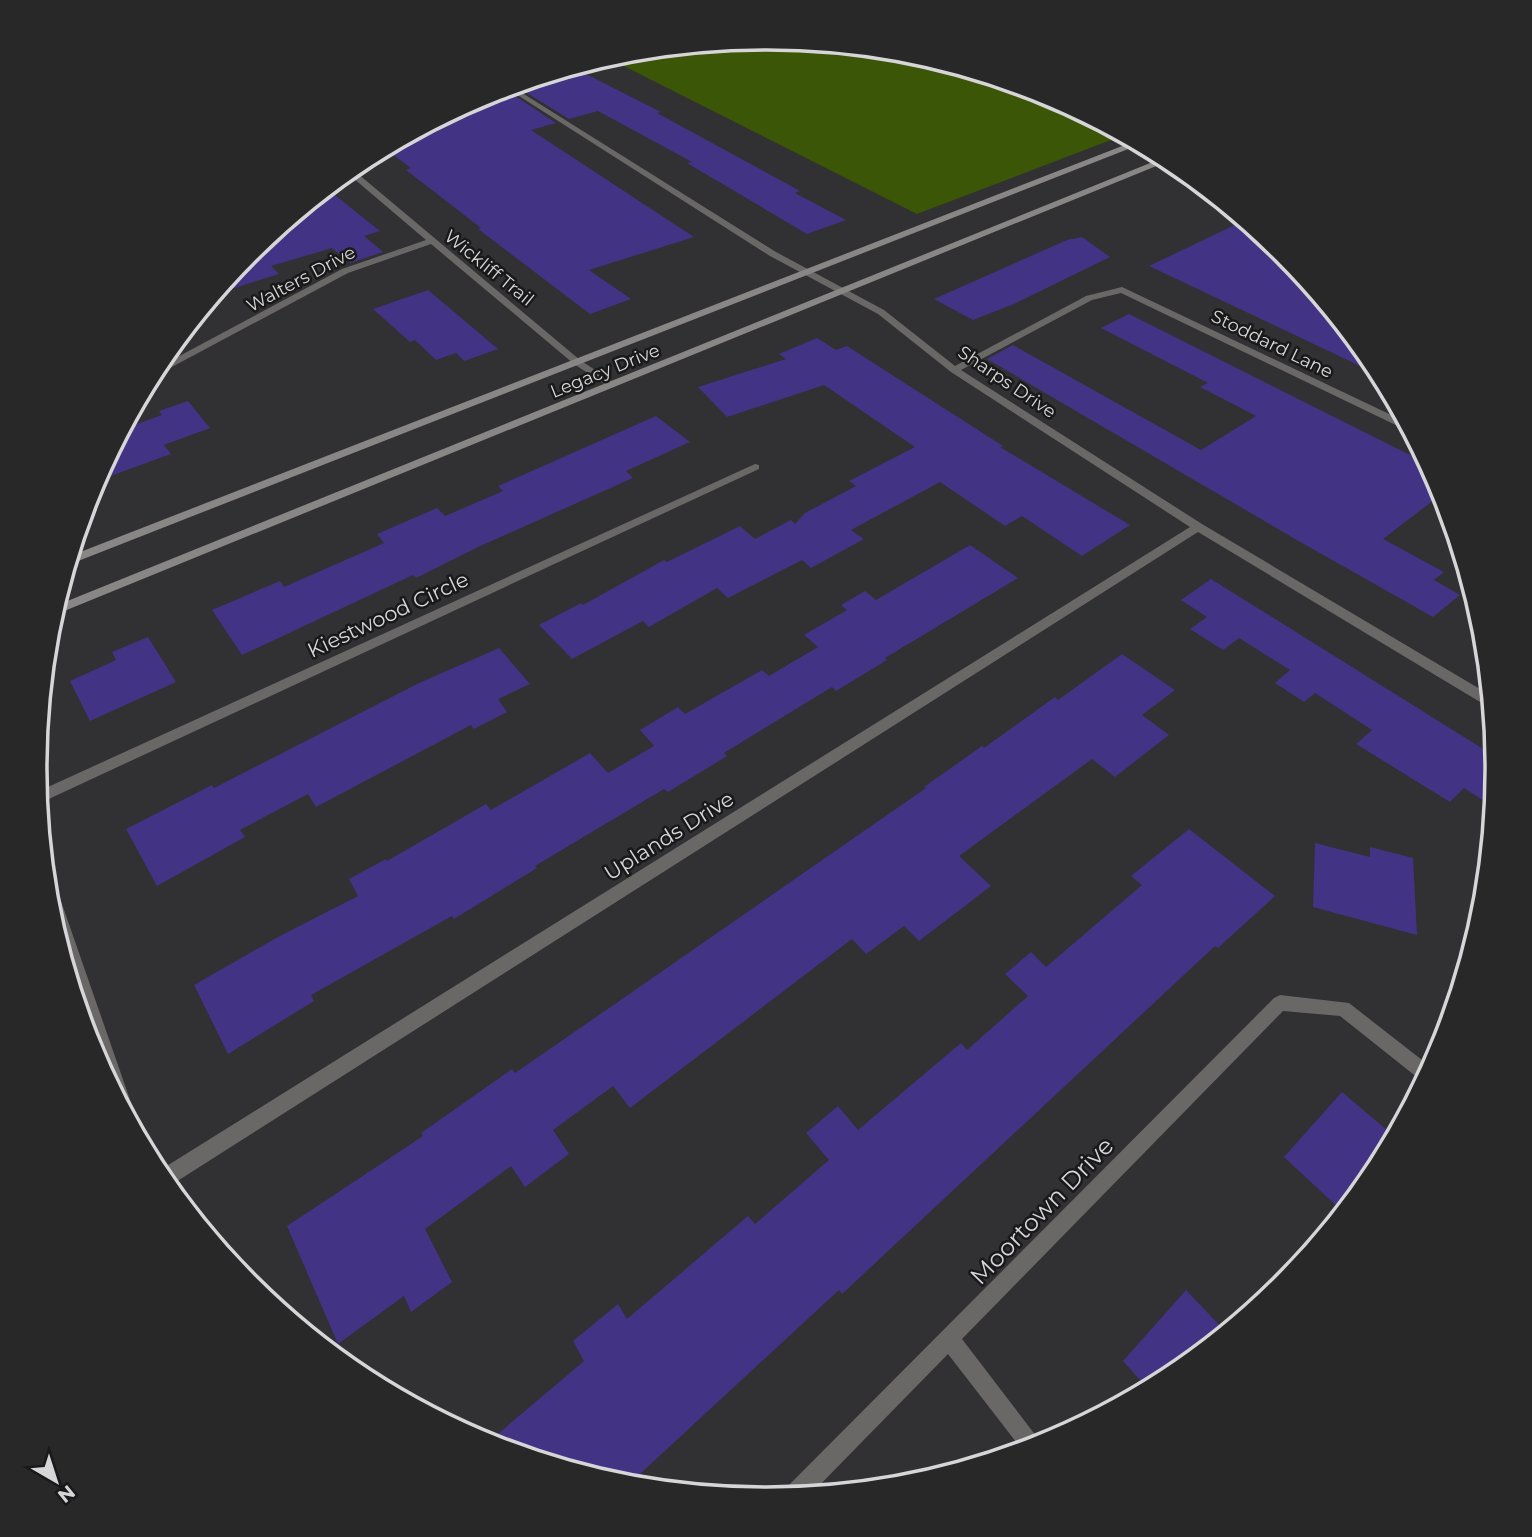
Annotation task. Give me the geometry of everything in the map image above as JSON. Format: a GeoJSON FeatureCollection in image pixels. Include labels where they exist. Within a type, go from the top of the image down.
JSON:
{"type":"FeatureCollection","features":[{"type":"Feature","properties":{"kind":"main road","name":"Legacy Drive"},"geometry":{"type":"LineString","coordinates":[[79,557],[1126,147]]}},
{"type":"Feature","properties":{"kind":"main road","name":"Legacy Drive"},"geometry":{"type":"LineString","coordinates":[[66,607],[1155,164]]}},
{"type":"Feature","properties":{"kind":"street","name":"Sharps Drive"},"geometry":{"type":"LineString","coordinates":[[519,94],[807,272],[880,312],[954,370],[1198,527],[1481,696]]}},
{"type":"Feature","properties":{"kind":"street","name":"Wickliff Trail"},"geometry":{"type":"LineString","coordinates":[[357,178],[577,362],[612,385]]}},
{"type":"Feature","properties":{"kind":"street","name":"Walters Drive"},"geometry":{"type":"LineString","coordinates":[[172,363],[345,271],[431,241]]}},
{"type":"Feature","properties":{"kind":"street","name":"Stoddard Lane"},"geometry":{"type":"LineString","coordinates":[[954,370],[1088,298],[1122,290],[1394,420]]}},
{"type":"Feature","properties":{"kind":"street","name":"Kiestwood Circle"},"geometry":{"type":"LineString","coordinates":[[48,793],[755,467]]}},
{"type":"Feature","properties":{"kind":"street","name":"Uplands Drive"},"geometry":{"type":"LineString","coordinates":[[172,1174],[1198,527]]}},
{"type":"Feature","properties":{"kind":"street"},"geometry":{"type":"LineString","coordinates":[[75,966],[102,1043]]}},
{"type":"Feature","properties":{"kind":"street","name":"Moortown Drive"},"geometry":{"type":"LineString","coordinates":[[804,1486],[1280,1003],[1343,1008],[1419,1069]]}},
{"type":"Feature","properties":{"kind":"street"},"geometry":{"type":"LineString","coordinates":[[950,1340],[1027,1438]]}},
{"type":"Feature","properties":{"kind":"green space"},"geometry":{"type":"Polygon","coordinates":[[[719,51],[813,51],[860,56],[952,74],[997,88],[1041,104],[1113,139],[917,214],[622,65],[719,51]]]}},
{"type":"Feature","properties":{"kind":"building"},"geometry":{"type":"Polygon","coordinates":[[[586,74],[661,112],[657,113],[800,191],[795,193],[846,220],[807,234],[687,163],[692,162],[598,111],[569,119],[525,92],[586,74]]]}},
{"type":"Feature","properties":{"kind":"building"},"geometry":{"type":"Polygon","coordinates":[[[514,96],[556,123],[531,130],[694,237],[589,270],[631,299],[590,314],[406,170],[411,168],[393,155],[448,124],[514,96]]]}},
{"type":"Feature","properties":{"kind":"building"},"geometry":{"type":"Polygon","coordinates":[[[334,194],[380,231],[364,236],[383,252],[350,263],[332,248],[271,266],[279,274],[232,289],[292,228],[334,194]]]}},
{"type":"Feature","properties":{"kind":"building"},"geometry":{"type":"Polygon","coordinates":[[[1236,224],[1306,295],[1363,367],[1149,266],[1236,224]]]}},
{"type":"Feature","properties":{"kind":"building"},"geometry":{"type":"Polygon","coordinates":[[[1082,237],[1110,257],[1014,304],[973,320],[934,299],[1067,240],[1082,237]]]}},
{"type":"Feature","properties":{"kind":"building"},"geometry":{"type":"Polygon","coordinates":[[[428,290],[498,349],[464,361],[456,353],[436,360],[415,340],[410,342],[373,309],[428,290]]]}},
{"type":"Feature","properties":{"kind":"building"},"geometry":{"type":"Polygon","coordinates":[[[1129,314],[1414,457],[1433,501],[1383,539],[1444,572],[1434,580],[1460,595],[1433,617],[987,359],[1013,345],[1201,450],[1256,416],[1200,387],[1208,383],[1101,328],[1129,314]]]}},
{"type":"Feature","properties":{"kind":"building"},"geometry":{"type":"Polygon","coordinates":[[[817,338],[836,350],[847,346],[1003,446],[1000,447],[1130,525],[1082,556],[1022,516],[1005,526],[940,482],[851,530],[864,539],[811,568],[802,560],[728,598],[717,588],[649,627],[643,621],[572,659],[539,625],[581,603],[583,605],[664,560],[667,562],[740,526],[755,539],[791,520],[795,524],[805,513],[856,486],[849,481],[915,447],[824,385],[727,417],[698,387],[786,359],[779,354],[817,338]]]}},
{"type":"Feature","properties":{"kind":"building"},"geometry":{"type":"Polygon","coordinates":[[[188,401],[210,428],[164,445],[171,454],[110,476],[136,425],[162,415],[159,411],[188,401]]]}},
{"type":"Feature","properties":{"kind":"building"},"geometry":{"type":"Polygon","coordinates":[[[656,416],[690,442],[626,471],[633,478],[476,548],[416,578],[413,575],[242,655],[212,610],[280,581],[284,587],[384,543],[377,534],[437,508],[445,516],[503,491],[498,486],[656,416]]]}},
{"type":"Feature","properties":{"kind":"building"},"geometry":{"type":"Polygon","coordinates":[[[970,545],[1018,578],[885,658],[887,660],[836,691],[832,687],[724,753],[727,756],[668,792],[664,789],[535,866],[537,868],[454,919],[452,916],[311,995],[314,1001],[228,1054],[194,985],[278,937],[358,896],[349,879],[386,859],[387,861],[486,804],[491,810],[590,753],[608,773],[654,746],[640,730],[678,707],[685,714],[762,670],[769,676],[818,647],[804,635],[847,610],[841,605],[865,591],[876,600],[970,545]]]}},
{"type":"Feature","properties":{"kind":"building"},"geometry":{"type":"Polygon","coordinates":[[[1211,579],[1484,750],[1484,801],[1464,788],[1450,802],[1356,744],[1372,730],[1315,693],[1304,702],[1275,683],[1290,670],[1239,638],[1223,650],[1190,629],[1207,617],[1181,600],[1211,579]]]}},
{"type":"Feature","properties":{"kind":"building"},"geometry":{"type":"Polygon","coordinates":[[[148,637],[176,682],[90,721],[70,681],[116,660],[112,652],[148,637]]]}},
{"type":"Feature","properties":{"kind":"building"},"geometry":{"type":"Polygon","coordinates":[[[499,648],[530,684],[498,699],[507,712],[474,729],[471,725],[316,807],[308,794],[240,830],[245,837],[157,886],[126,829],[212,785],[214,788],[417,684],[499,648]]]}},
{"type":"Feature","properties":{"kind":"building"},"geometry":{"type":"Polygon","coordinates":[[[1122,654],[1175,690],[1142,715],[1169,735],[1115,777],[1092,759],[959,856],[991,886],[919,941],[904,926],[866,954],[852,939],[630,1108],[613,1086],[553,1130],[569,1154],[525,1187],[511,1166],[425,1229],[452,1282],[411,1312],[404,1296],[338,1344],[287,1226],[423,1136],[421,1133],[512,1069],[515,1073],[926,788],[924,787],[982,746],[984,748],[1055,697],[1058,700],[1122,654]]]}},
{"type":"Feature","properties":{"kind":"building"},"geometry":{"type":"Polygon","coordinates":[[[1189,829],[1275,896],[1218,948],[1215,946],[842,1294],[839,1290],[639,1475],[580,1463],[497,1435],[584,1361],[573,1341],[618,1304],[627,1319],[748,1216],[755,1224],[829,1160],[806,1133],[838,1106],[858,1130],[961,1043],[967,1050],[1028,996],[1005,974],[1031,952],[1046,967],[1142,885],[1131,876],[1189,829]]]}},
{"type":"Feature","properties":{"kind":"building"},"geometry":{"type":"Polygon","coordinates":[[[1315,843],[1370,857],[1370,847],[1413,858],[1417,935],[1313,907],[1315,843]]]}},
{"type":"Feature","properties":{"kind":"building"},"geometry":{"type":"Polygon","coordinates":[[[1342,1092],[1387,1130],[1364,1168],[1336,1206],[1284,1157],[1342,1092]]]}},
{"type":"Feature","properties":{"kind":"building"},"geometry":{"type":"Polygon","coordinates":[[[1186,1290],[1220,1326],[1141,1381],[1123,1361],[1186,1290]]]}}]}
